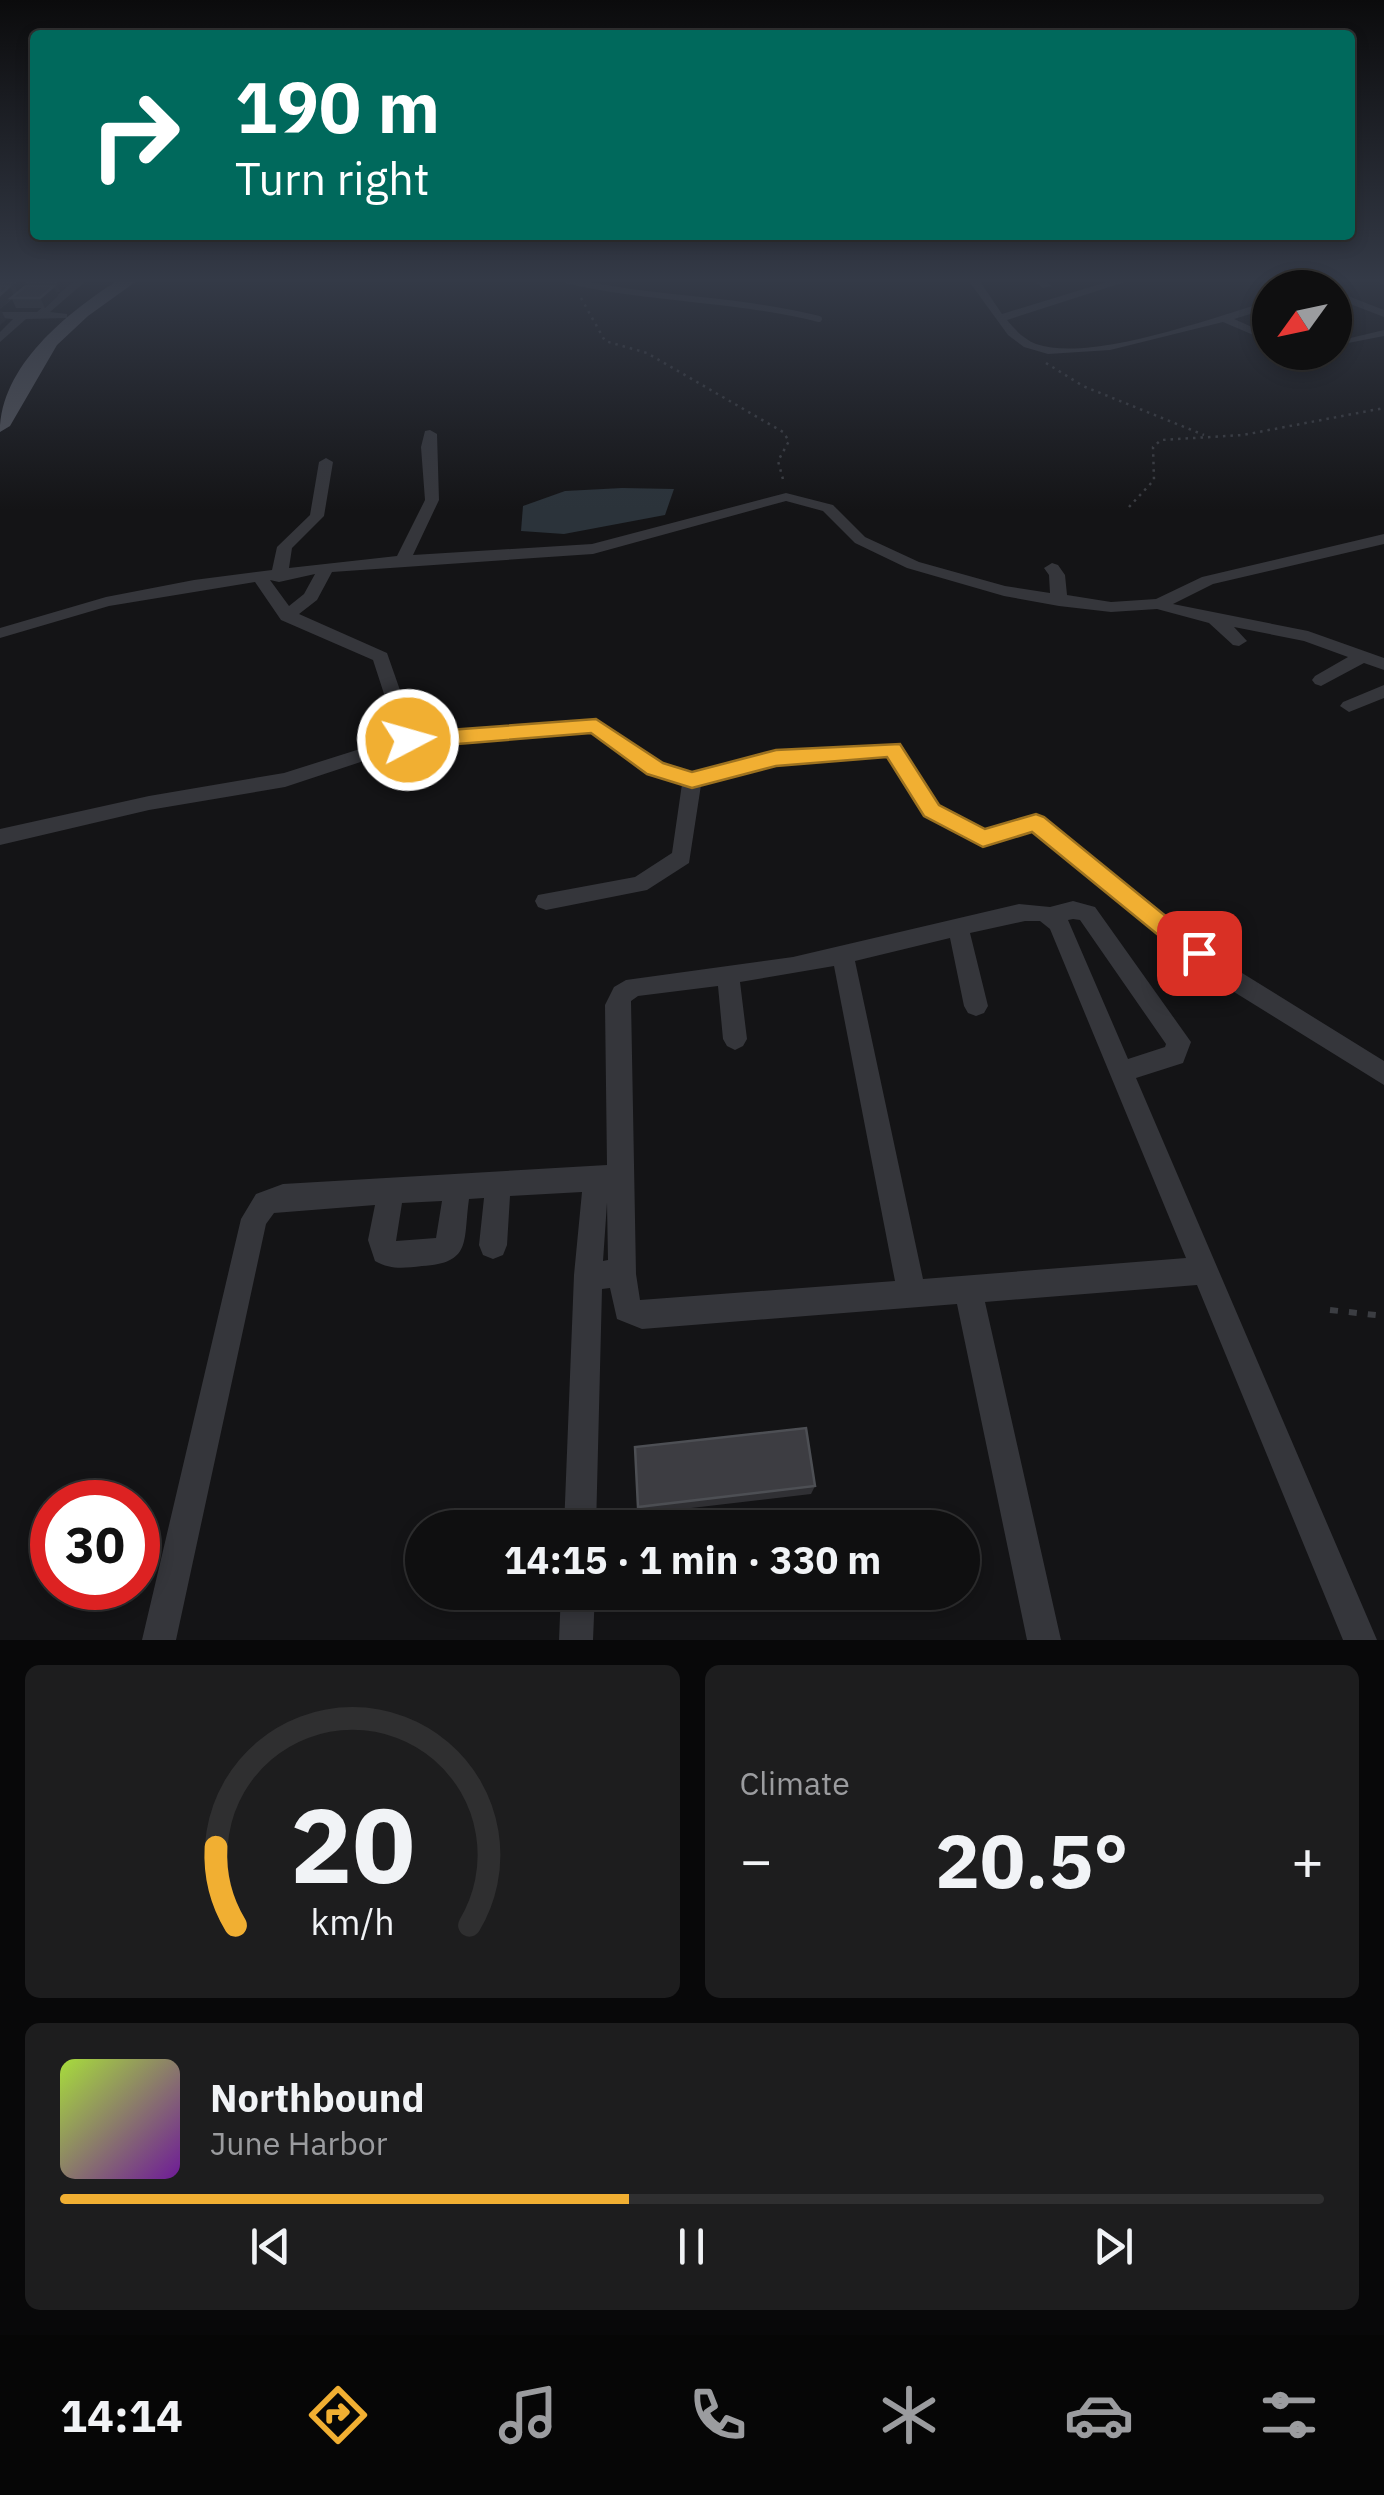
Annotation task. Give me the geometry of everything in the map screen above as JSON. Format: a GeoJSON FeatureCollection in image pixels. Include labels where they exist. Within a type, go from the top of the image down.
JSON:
{"type":"FeatureCollection","features":[{"type":"Feature","properties":{"kind":"main road"},"geometry":{"type":"LineString","coordinates":[[12,363],[19,357]]}},
{"type":"Feature","properties":{"kind":"main road"},"geometry":{"type":"LineString","coordinates":[[2,419],[37,357]]}},
{"type":"Feature","properties":{"kind":"street"},"geometry":{"type":"LineString","coordinates":[[403,560],[433,493],[432,459],[426,448],[430,434]]}},
{"type":"Feature","properties":{"kind":"street"},"geometry":{"type":"LineString","coordinates":[[326,462],[317,516],[285,547],[270,578],[287,616],[312,632],[354,642],[381,657],[408,740]]}},
{"type":"Feature","properties":{"kind":"street"},"geometry":{"type":"LineString","coordinates":[[0,633],[135,595],[403,560],[594,549],[786,497],[828,508],[860,540],[913,565],[1059,601],[1128,608],[1159,604],[1208,580],[1381,542]]}},
{"type":"Feature","properties":{"kind":"street"},"geometry":{"type":"LineString","coordinates":[[1052,568],[1057,575],[1059,601]]}},
{"type":"Feature","properties":{"kind":"street"},"geometry":{"type":"LineString","coordinates":[[287,616],[311,597],[326,569]]}},
{"type":"Feature","properties":{"kind":"street"},"geometry":{"type":"LineString","coordinates":[[1159,604],[1279,628],[1384,664]]}},
{"type":"Feature","properties":{"kind":"street"},"geometry":{"type":"LineString","coordinates":[[1213,617],[1239,641]]}},
{"type":"Feature","properties":{"kind":"street"},"geometry":{"type":"LineString","coordinates":[[1320,680],[1364,656]]}},
{"type":"Feature","properties":{"kind":"street"},"geometry":{"type":"LineString","coordinates":[[1349,706],[1384,691]]}},
{"type":"Feature","properties":{"kind":"street"},"geometry":{"type":"LineString","coordinates":[[0,838],[115,810],[285,780],[408,740],[596,726],[655,768],[692,780],[776,758],[893,750],[932,810],[983,838],[1036,823],[1226,975],[1384,1074]]}},
{"type":"Feature","properties":{"kind":"street"},"geometry":{"type":"LineString","coordinates":[[546,901],[640,884],[682,857],[692,780]]}},
{"type":"Feature","properties":{"kind":"street"},"geometry":{"type":"LineString","coordinates":[[581,1510],[588,1275],[608,1178],[617,1006],[622,994],[634,987],[843,956],[1036,910],[1052,916],[1059,924],[1360,1640]]}},
{"type":"Feature","properties":{"kind":"street"},"geometry":{"type":"LineString","coordinates":[[1052,916],[1073,910],[1086,913],[1179,1042],[1174,1056],[1120,1072]]}},
{"type":"Feature","properties":{"kind":"street"},"geometry":{"type":"LineString","coordinates":[[958,926],[976,1006]]}},
{"type":"Feature","properties":{"kind":"street"},"geometry":{"type":"LineString","coordinates":[[843,956],[912,1295]]}},
{"type":"Feature","properties":{"kind":"street"},"geometry":{"type":"LineString","coordinates":[[728,974],[734,1039]]}},
{"type":"Feature","properties":{"kind":"street"},"geometry":{"type":"LineString","coordinates":[[608,1178],[622,1300],[627,1309],[642,1315],[1204,1271]]}},
{"type":"Feature","properties":{"kind":"street"},"geometry":{"type":"LineString","coordinates":[[158,1640],[258,1212],[265,1203],[284,1197],[608,1178]]}},
{"type":"Feature","properties":{"kind":"street"},"geometry":{"type":"LineString","coordinates":[[494,1245],[498,1185]]}},
{"type":"Feature","properties":{"kind":"street"},"geometry":{"type":"LineString","coordinates":[[391,1191],[382,1240],[385,1252],[392,1255],[444,1251],[449,1244],[456,1187]]}},
{"type":"Feature","properties":{"kind":"street"},"geometry":{"type":"LineString","coordinates":[[588,1275],[622,1274]]}},
{"type":"Feature","properties":{"kind":"street"},"geometry":{"type":"LineString","coordinates":[[968,1291],[1044,1640]]}},
{"type":"Feature","properties":{"kind":"street"},"geometry":{"type":"LineString","coordinates":[[576,1640],[577,1610]]}},
{"type":"Feature","properties":{"kind":"path"},"geometry":{"type":"LineString","coordinates":[[650,357],[784,432],[789,441],[778,454],[777,464],[786,497]]}},
{"type":"Feature","properties":{"kind":"path"},"geometry":{"type":"LineString","coordinates":[[1041,357],[1069,380],[1159,411],[1204,435]]}},
{"type":"Feature","properties":{"kind":"path"},"geometry":{"type":"LineString","coordinates":[[1128,507],[1154,480],[1154,445],[1204,435],[1243,435],[1384,408]]}},
{"type":"Feature","properties":{"kind":"path"},"geometry":{"type":"LineString","coordinates":[[1330,1310],[1384,1316]]}},
{"type":"Feature","properties":{"kind":"shaded area"},"geometry":{"type":"Polygon","coordinates":[[[674,489],[665,515],[564,534],[521,531],[523,506],[565,491],[674,489]]]}},
{"type":"Feature","properties":{"kind":"building"},"geometry":{"type":"Polygon","coordinates":[[[806,1428],[815,1486],[638,1507],[635,1447],[806,1428]]]}},
{"type":"Feature","properties":{"kind":"route"},"geometry":{"type":"LineString","coordinates":[[408,740],[596,726],[655,768],[692,780],[776,758],[893,750],[932,810],[983,838],[1036,823],[1199,953]]}}]}
